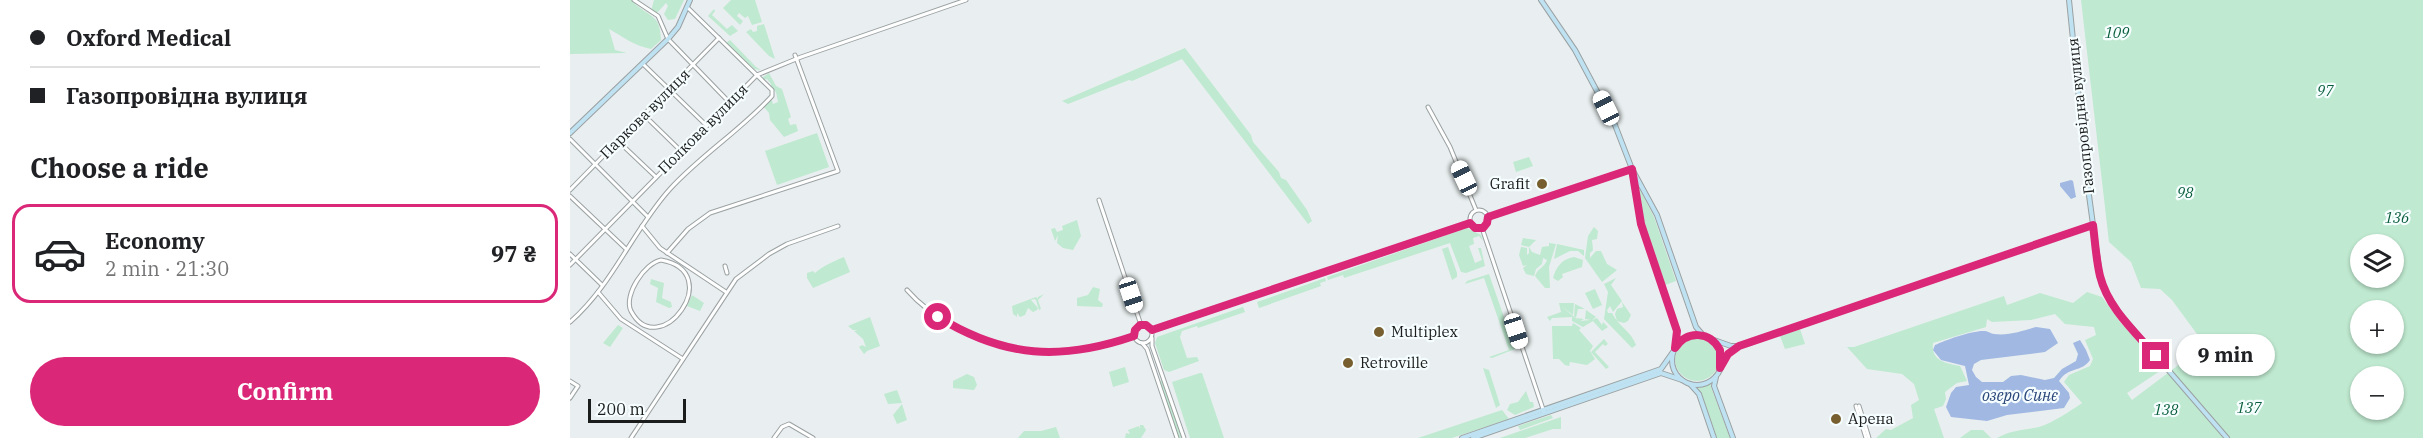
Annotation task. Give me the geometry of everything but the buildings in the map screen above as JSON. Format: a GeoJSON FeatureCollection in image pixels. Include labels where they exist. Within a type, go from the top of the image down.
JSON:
{"type":"FeatureCollection","features":[{"type":"Feature","properties":{"kind":"main road"},"geometry":{"type":"LineString","coordinates":[[570,133],[668,39],[690,0]]}},
{"type":"Feature","properties":{"kind":"main road"},"geometry":{"type":"LineString","coordinates":[[1541,0],[1589,75],[1614,125],[1632,169],[1657,215],[1696,327],[1703,335],[1712,339],[1731,346],[1739,346]]}},
{"type":"Feature","properties":{"kind":"main road","name":"Газопровідна вулиця"},"geometry":{"type":"LineString","coordinates":[[2068,0],[2100,276],[2111,302],[2227,438]]}},
{"type":"Feature","properties":{"kind":"main road"},"geometry":{"type":"LineString","coordinates":[[1632,169],[1641,224],[1677,331],[1673,367],[1699,394],[1714,438]]}},
{"type":"Feature","properties":{"kind":"main road"},"geometry":{"type":"LineString","coordinates":[[1462,438],[1661,373],[1702,384],[1711,380],[1728,354],[1739,346],[2093,225]]}},
{"type":"Feature","properties":{"kind":"main road"},"geometry":{"type":"LineString","coordinates":[[1473,438],[1661,369],[1681,340],[1689,336],[1703,335]]}},
{"type":"Feature","properties":{"kind":"main road"},"geometry":{"type":"LineString","coordinates":[[1712,339],[1721,354],[1714,386],[1733,438]]}},
{"type":"Feature","properties":{"kind":"street"},"geometry":{"type":"LineString","coordinates":[[634,0],[658,16],[668,39],[730,103]]}},
{"type":"Feature","properties":{"kind":"street","name":"Полкова вулиця"},"geometry":{"type":"LineString","coordinates":[[570,265],[756,75],[795,57],[966,0]]}},
{"type":"Feature","properties":{"kind":"street"},"geometry":{"type":"LineString","coordinates":[[570,322],[598,291],[642,225],[671,189],[770,98],[772,93],[687,7]]}},
{"type":"Feature","properties":{"kind":"street","name":"Паркова вулиця"},"geometry":{"type":"LineString","coordinates":[[570,190],[719,38]]}},
{"type":"Feature","properties":{"kind":"street"},"geometry":{"type":"LineString","coordinates":[[667,253],[688,229],[710,213],[838,171],[795,57]]}},
{"type":"Feature","properties":{"kind":"street"},"geometry":{"type":"LineString","coordinates":[[643,64],[707,126]]}},
{"type":"Feature","properties":{"kind":"street"},"geometry":{"type":"LineString","coordinates":[[1428,107],[1450,147],[1476,210]]}},
{"type":"Feature","properties":{"kind":"street"},"geometry":{"type":"LineString","coordinates":[[644,115],[681,151]]}},
{"type":"Feature","properties":{"kind":"street"},"geometry":{"type":"LineString","coordinates":[[570,139],[648,217]]}},
{"type":"Feature","properties":{"kind":"street"},"geometry":{"type":"LineString","coordinates":[[618,141],[656,177]]}},
{"type":"Feature","properties":{"kind":"street"},"geometry":{"type":"LineString","coordinates":[[1488,217],[1632,169]]}},
{"type":"Feature","properties":{"kind":"street"},"geometry":{"type":"LineString","coordinates":[[570,196],[626,249]]}},
{"type":"Feature","properties":{"kind":"street"},"geometry":{"type":"LineString","coordinates":[[1099,200],[1141,325]]}},
{"type":"Feature","properties":{"kind":"street"},"geometry":{"type":"LineString","coordinates":[[1470,223],[1475,228],[1487,225],[1488,217],[1484,211],[1476,210]]}},
{"type":"Feature","properties":{"kind":"street"},"geometry":{"type":"LineString","coordinates":[[1470,223],[1471,215],[1476,210]]}},
{"type":"Feature","properties":{"kind":"street"},"geometry":{"type":"LineString","coordinates":[[1152,330],[1470,223]]}},
{"type":"Feature","properties":{"kind":"street"},"geometry":{"type":"LineString","coordinates":[[642,225],[654,243],[726,292]]}},
{"type":"Feature","properties":{"kind":"street"},"geometry":{"type":"LineString","coordinates":[[631,438],[726,292],[746,270],[787,244],[838,226]]}},
{"type":"Feature","properties":{"kind":"street"},"geometry":{"type":"LineString","coordinates":[[1482,228],[1544,412]]}},
{"type":"Feature","properties":{"kind":"street"},"geometry":{"type":"LineString","coordinates":[[570,254],[602,285]]}},
{"type":"Feature","properties":{"kind":"street"},"geometry":{"type":"LineString","coordinates":[[656,261],[665,261],[684,272],[689,278],[691,288],[686,301],[672,321],[659,328],[652,327],[632,313],[629,303],[636,283],[648,266],[656,261]]}},
{"type":"Feature","properties":{"kind":"street"},"geometry":{"type":"LineString","coordinates":[[725,266],[727,273]]}},
{"type":"Feature","properties":{"kind":"street"},"geometry":{"type":"LineString","coordinates":[[684,272],[688,267]]}},
{"type":"Feature","properties":{"kind":"street"},"geometry":{"type":"LineString","coordinates":[[907,290],[925,308],[948,323],[981,339],[1011,349],[1036,352],[1076,351],[1103,346],[1134,336]]}},
{"type":"Feature","properties":{"kind":"street"},"geometry":{"type":"LineString","coordinates":[[598,291],[616,315],[683,359]]}},
{"type":"Feature","properties":{"kind":"street"},"geometry":{"type":"LineString","coordinates":[[570,312],[575,317]]}},
{"type":"Feature","properties":{"kind":"street"},"geometry":{"type":"LineString","coordinates":[[635,328],[639,320]]}},
{"type":"Feature","properties":{"kind":"street"},"geometry":{"type":"LineString","coordinates":[[1152,330],[1146,325],[1141,325],[1135,330],[1134,336],[1147,349],[1177,438]]}},
{"type":"Feature","properties":{"kind":"street"},"geometry":{"type":"LineString","coordinates":[[1152,330],[1152,346],[1184,438]]}},
{"type":"Feature","properties":{"kind":"street"},"geometry":{"type":"LineString","coordinates":[[1142,343],[1147,343],[1152,338]]}},
{"type":"Feature","properties":{"kind":"street"},"geometry":{"type":"LineString","coordinates":[[570,381],[578,386],[570,398]]}},
{"type":"Feature","properties":{"kind":"street"},"geometry":{"type":"LineString","coordinates":[[1858,406],[1868,438]]}},
{"type":"Feature","properties":{"kind":"street"},"geometry":{"type":"LineString","coordinates":[[774,438],[785,425],[792,424],[813,438]]}},
{"type":"Feature","properties":{"kind":"green space"},"geometry":{"type":"Polygon","coordinates":[[[570,0],[640,0],[635,4],[657,21],[661,40],[651,49],[645,48],[609,29],[615,50],[627,53],[570,54],[570,0]]]}},
{"type":"Feature","properties":{"kind":"green space"},"geometry":{"type":"Polygon","coordinates":[[[654,0],[684,0],[675,19],[668,20],[664,14],[668,6],[666,3],[656,14],[651,11],[654,0]]]}},
{"type":"Feature","properties":{"kind":"green space"},"geometry":{"type":"Polygon","coordinates":[[[731,0],[755,0],[762,22],[752,25],[748,16],[745,18],[739,13],[737,16],[743,21],[740,25],[723,8],[731,0]]]}},
{"type":"Feature","properties":{"kind":"green space"},"geometry":{"type":"Polygon","coordinates":[[[2081,0],[2423,0],[2423,438],[1997,438],[2012,432],[2045,425],[2082,403],[2064,382],[2069,375],[2090,366],[2093,359],[2085,340],[2096,335],[2094,327],[2065,324],[2055,314],[2031,320],[1992,322],[1987,319],[1986,327],[1933,343],[1934,354],[1944,362],[1960,366],[1967,381],[1957,383],[1945,392],[1946,399],[1943,406],[1934,409],[1944,438],[1876,438],[1886,429],[1891,430],[1913,418],[1911,405],[1919,400],[1914,384],[1902,374],[1867,369],[1847,347],[1854,347],[2004,296],[2007,305],[2040,293],[2073,303],[2087,292],[2102,297],[2120,322],[2163,369],[2127,393],[2132,400],[2205,345],[2172,300],[2160,289],[2141,288],[2131,262],[2109,242],[2081,0]]]}},
{"type":"Feature","properties":{"kind":"green space"},"geometry":{"type":"Polygon","coordinates":[[[714,9],[712,15],[727,29],[732,25],[738,31],[730,36],[708,16],[714,9]]]}},
{"type":"Feature","properties":{"kind":"green space"},"geometry":{"type":"Polygon","coordinates":[[[764,24],[775,59],[769,56],[746,32],[751,29],[753,32],[757,31],[757,26],[764,24]]]}},
{"type":"Feature","properties":{"kind":"green space"},"geometry":{"type":"Polygon","coordinates":[[[730,40],[761,70],[754,69],[726,43],[730,40]]]}},
{"type":"Feature","properties":{"kind":"green space"},"geometry":{"type":"Polygon","coordinates":[[[1185,48],[1251,135],[1253,142],[1279,172],[1281,178],[1286,180],[1307,210],[1312,221],[1308,224],[1182,59],[1132,81],[1129,80],[1068,104],[1062,101],[1185,48]]]}},
{"type":"Feature","properties":{"kind":"green space"},"geometry":{"type":"Polygon","coordinates":[[[769,73],[776,86],[782,89],[791,117],[788,119],[790,125],[796,124],[798,131],[784,137],[770,120],[769,113],[763,106],[771,98],[773,104],[778,102],[771,84],[767,79],[762,78],[769,73]]]}},
{"type":"Feature","properties":{"kind":"green space"},"geometry":{"type":"Polygon","coordinates":[[[817,133],[829,167],[777,185],[765,151],[817,133]]]}},
{"type":"Feature","properties":{"kind":"green space"},"geometry":{"type":"Polygon","coordinates":[[[1529,157],[1533,166],[1516,172],[1513,162],[1529,157]]]}},
{"type":"Feature","properties":{"kind":"green space"},"geometry":{"type":"Polygon","coordinates":[[[1640,190],[1654,217],[1676,281],[1665,285],[1643,221],[1638,191],[1640,190]]]}},
{"type":"Feature","properties":{"kind":"green space"},"geometry":{"type":"Polygon","coordinates":[[[1077,220],[1081,236],[1073,250],[1063,248],[1057,243],[1058,235],[1055,241],[1051,229],[1055,228],[1057,232],[1063,230],[1062,226],[1077,220]]]}},
{"type":"Feature","properties":{"kind":"green space"},"geometry":{"type":"Polygon","coordinates":[[[1594,227],[1598,231],[1597,239],[1592,240],[1593,250],[1590,258],[1596,251],[1601,251],[1607,264],[1617,270],[1602,282],[1585,258],[1588,236],[1594,227]]]}},
{"type":"Feature","properties":{"kind":"green space"},"geometry":{"type":"Polygon","coordinates":[[[1467,228],[1481,235],[1483,241],[1479,236],[1473,238],[1474,244],[1469,246],[1475,263],[1482,260],[1478,248],[1481,248],[1485,266],[1466,273],[1461,272],[1450,243],[1344,278],[1343,275],[1328,280],[1327,277],[1467,228]]]}},
{"type":"Feature","properties":{"kind":"green space"},"geometry":{"type":"Polygon","coordinates":[[[1523,238],[1536,240],[1529,247],[1521,245],[1523,238]]]}},
{"type":"Feature","properties":{"kind":"green space"},"geometry":{"type":"Polygon","coordinates":[[[1549,243],[1556,244],[1549,267],[1550,288],[1545,288],[1535,276],[1547,260],[1543,258],[1534,276],[1526,274],[1523,268],[1527,265],[1523,266],[1519,255],[1521,247],[1527,248],[1527,255],[1529,247],[1532,252],[1540,255],[1542,247],[1549,246],[1549,243]]]}},
{"type":"Feature","properties":{"kind":"green space"},"geometry":{"type":"Polygon","coordinates":[[[1557,244],[1584,250],[1584,256],[1578,251],[1570,251],[1554,259],[1557,244]]]}},
{"type":"Feature","properties":{"kind":"green space"},"geometry":{"type":"Polygon","coordinates":[[[1448,247],[1457,273],[1457,277],[1452,280],[1442,249],[1448,247]]]}},
{"type":"Feature","properties":{"kind":"green space"},"geometry":{"type":"Polygon","coordinates":[[[844,257],[850,272],[813,288],[807,278],[807,273],[813,271],[815,273],[844,257]]]}},
{"type":"Feature","properties":{"kind":"green space"},"geometry":{"type":"Polygon","coordinates":[[[1574,257],[1583,260],[1582,267],[1562,274],[1563,277],[1558,281],[1553,278],[1560,264],[1574,257]]]}},
{"type":"Feature","properties":{"kind":"green space"},"geometry":{"type":"Polygon","coordinates":[[[1489,274],[1515,349],[1492,358],[1489,357],[1509,350],[1484,278],[1465,284],[1467,281],[1489,274]]]}},
{"type":"Feature","properties":{"kind":"green space"},"geometry":{"type":"Polygon","coordinates":[[[1325,278],[1326,281],[1320,283],[1321,286],[1259,308],[1257,302],[1325,278]]]}},
{"type":"Feature","properties":{"kind":"green space"},"geometry":{"type":"Polygon","coordinates":[[[1616,278],[1611,285],[1622,301],[1613,312],[1610,306],[1607,310],[1631,336],[1636,345],[1632,348],[1604,319],[1608,292],[1604,284],[1616,278]]]}},
{"type":"Feature","properties":{"kind":"green space"},"geometry":{"type":"Polygon","coordinates":[[[651,279],[664,283],[662,298],[671,302],[672,307],[669,308],[656,302],[658,288],[650,284],[651,279]]]}},
{"type":"Feature","properties":{"kind":"green space"},"geometry":{"type":"Polygon","coordinates":[[[1093,287],[1100,289],[1098,300],[1103,304],[1102,307],[1077,306],[1077,298],[1088,295],[1093,287]]]}},
{"type":"Feature","properties":{"kind":"green space"},"geometry":{"type":"Polygon","coordinates":[[[1595,289],[1602,305],[1593,309],[1585,293],[1595,289]]]}},
{"type":"Feature","properties":{"kind":"green space"},"geometry":{"type":"Polygon","coordinates":[[[1044,294],[1038,300],[1041,309],[1039,310],[1034,299],[1031,300],[1038,308],[1037,310],[1033,312],[1028,308],[1025,315],[1020,317],[1017,313],[1017,317],[1013,314],[1012,306],[1036,297],[1038,299],[1044,294]]]}},
{"type":"Feature","properties":{"kind":"green space"},"geometry":{"type":"Polygon","coordinates":[[[692,295],[704,303],[700,311],[687,306],[692,295]]]}},
{"type":"Feature","properties":{"kind":"green space"},"geometry":{"type":"Polygon","coordinates":[[[1622,302],[1631,315],[1624,323],[1617,321],[1615,314],[1617,309],[1623,307],[1622,302]]]}},
{"type":"Feature","properties":{"kind":"green space"},"geometry":{"type":"Polygon","coordinates":[[[1559,303],[1574,303],[1573,315],[1560,305],[1579,321],[1576,318],[1584,319],[1580,321],[1591,320],[1585,319],[1586,310],[1596,317],[1592,320],[1597,318],[1602,325],[1603,322],[1608,327],[1602,331],[1593,321],[1583,327],[1572,321],[1572,317],[1552,318],[1550,321],[1547,317],[1561,312],[1559,303]]]}},
{"type":"Feature","properties":{"kind":"green space"},"geometry":{"type":"Polygon","coordinates":[[[1575,304],[1585,309],[1578,309],[1576,318],[1574,316],[1575,304]]]}},
{"type":"Feature","properties":{"kind":"green space"},"geometry":{"type":"Polygon","coordinates":[[[1243,307],[1245,312],[1182,331],[1180,337],[1187,358],[1197,357],[1199,361],[1169,372],[1164,370],[1155,343],[1157,337],[1243,307]]]}},
{"type":"Feature","properties":{"kind":"green space"},"geometry":{"type":"Polygon","coordinates":[[[870,317],[880,346],[864,354],[859,347],[862,345],[866,347],[863,339],[854,331],[858,330],[853,330],[848,326],[870,317]]]}},
{"type":"Feature","properties":{"kind":"green space"},"geometry":{"type":"Polygon","coordinates":[[[1573,323],[1581,328],[1579,330],[1593,346],[1590,351],[1595,359],[1587,365],[1570,362],[1569,366],[1559,359],[1553,359],[1552,326],[1572,326],[1573,323]]]}},
{"type":"Feature","properties":{"kind":"green space"},"geometry":{"type":"Polygon","coordinates":[[[618,325],[623,328],[610,347],[603,343],[618,325]]]}},
{"type":"Feature","properties":{"kind":"green space"},"geometry":{"type":"Polygon","coordinates":[[[1800,329],[1805,344],[1785,349],[1780,336],[1800,329]]]}},
{"type":"Feature","properties":{"kind":"green space"},"geometry":{"type":"Polygon","coordinates":[[[1697,337],[1713,343],[1719,359],[1713,375],[1697,381],[1681,375],[1675,359],[1681,343],[1697,337]]]}},
{"type":"Feature","properties":{"kind":"green space"},"geometry":{"type":"Polygon","coordinates":[[[1604,339],[1608,344],[1605,346],[1603,344],[1595,352],[1609,367],[1606,369],[1591,352],[1604,339]]]}},
{"type":"Feature","properties":{"kind":"green space"},"geometry":{"type":"Polygon","coordinates":[[[1125,367],[1129,382],[1113,387],[1109,372],[1125,367]]]}},
{"type":"Feature","properties":{"kind":"green space"},"geometry":{"type":"Polygon","coordinates":[[[1483,368],[1489,370],[1500,405],[1496,408],[1483,368]]]}},
{"type":"Feature","properties":{"kind":"green space"},"geometry":{"type":"Polygon","coordinates":[[[1202,373],[1224,438],[1190,438],[1172,382],[1202,373]]]}},
{"type":"Feature","properties":{"kind":"green space"},"geometry":{"type":"Polygon","coordinates":[[[967,374],[974,377],[977,385],[974,390],[953,388],[953,381],[967,374]]]}},
{"type":"Feature","properties":{"kind":"green space"},"geometry":{"type":"Polygon","coordinates":[[[1163,380],[1182,438],[1178,438],[1159,381],[1163,380]]]}},
{"type":"Feature","properties":{"kind":"green space"},"geometry":{"type":"Polygon","coordinates":[[[1711,384],[1730,438],[1716,438],[1698,388],[1711,384]]]}},
{"type":"Feature","properties":{"kind":"green space"},"geometry":{"type":"Polygon","coordinates":[[[897,390],[902,403],[888,404],[884,394],[897,390]]]}},
{"type":"Feature","properties":{"kind":"green space"},"geometry":{"type":"Polygon","coordinates":[[[1526,391],[1534,407],[1515,415],[1507,410],[1510,404],[1518,402],[1526,391]]]}},
{"type":"Feature","properties":{"kind":"green space"},"geometry":{"type":"Polygon","coordinates":[[[902,404],[907,420],[897,424],[893,415],[902,404]]]}},
{"type":"Feature","properties":{"kind":"green space"},"geometry":{"type":"Polygon","coordinates":[[[1502,410],[1509,419],[1452,438],[1418,438],[1502,410]]]}},
{"type":"Feature","properties":{"kind":"green space"},"geometry":{"type":"Polygon","coordinates":[[[1551,415],[1553,418],[1520,430],[1518,426],[1551,415]]]}},
{"type":"Feature","properties":{"kind":"green space"},"geometry":{"type":"Polygon","coordinates":[[[1561,417],[1561,429],[1553,429],[1525,438],[1500,438],[1561,417]]]}},
{"type":"Feature","properties":{"kind":"green space"},"geometry":{"type":"Polygon","coordinates":[[[1140,425],[1143,425],[1146,430],[1141,438],[1125,438],[1126,433],[1130,434],[1128,430],[1139,426],[1140,429],[1140,425]]]}},
{"type":"Feature","properties":{"kind":"green space"},"geometry":{"type":"Polygon","coordinates":[[[1056,427],[1060,438],[1018,438],[1024,431],[1041,431],[1056,427]]]}},
{"type":"Feature","properties":{"kind":"green space"},"geometry":{"type":"Polygon","coordinates":[[[1971,430],[1983,430],[1991,438],[1960,438],[1971,430]]]}},
{"type":"Feature","properties":{"kind":"water"},"geometry":{"type":"Polygon","coordinates":[[[2071,180],[2076,197],[2071,199],[2060,183],[2071,180]]]}},
{"type":"Feature","properties":{"kind":"water","name":"озеро Синє"},"geometry":{"type":"Polygon","coordinates":[[[2036,327],[2050,329],[2058,343],[2045,352],[1981,360],[1974,364],[1972,370],[1982,382],[2003,382],[2011,376],[2021,375],[2045,380],[2054,378],[2062,369],[2076,361],[2078,354],[2073,343],[2080,340],[2090,360],[2083,367],[2067,373],[2059,381],[2069,393],[2070,398],[2064,408],[2007,415],[1987,421],[1951,417],[1946,407],[1951,393],[1956,387],[1969,385],[1965,366],[1941,360],[1933,350],[1935,345],[1974,332],[2005,334],[2036,327]]]}},
{"type":"Feature","properties":{"kind":"place","name":"Grafit"},"geometry":{"type":"Point","coordinates":[1542,184]}},
{"type":"Feature","properties":{"kind":"place","name":"Multiplex"},"geometry":{"type":"Point","coordinates":[1379,332]}},
{"type":"Feature","properties":{"kind":"place","name":"Retroville"},"geometry":{"type":"Point","coordinates":[1348,363]}},
{"type":"Feature","properties":{"kind":"place","name":"Арена"},"geometry":{"type":"Point","coordinates":[1836,419]}},
{"type":"Feature","properties":{"kind":"route"},"geometry":{"type":"LineString","coordinates":[[938,317],[992,344],[1011,349],[1052,353],[1087,350],[1134,336],[1135,330],[1140,325],[1146,325],[1152,330],[1470,223],[1475,228],[1483,228],[1488,217],[1632,169],[1641,224],[1677,331],[1678,341],[1675,348],[1681,340],[1689,336],[1708,337],[1720,350],[1722,359],[1720,368],[1728,354],[1739,346],[2093,225],[2100,276],[2107,294],[2119,313],[2156,356]]}},
{"type":"Feature","properties":{"kind":"park label","name":"109"},"geometry":{"type":"Point","coordinates":[2117,33]}},
{"type":"Feature","properties":{"kind":"park label","name":"97"},"geometry":{"type":"Point","coordinates":[2325,91]}},
{"type":"Feature","properties":{"kind":"park label","name":"98"},"geometry":{"type":"Point","coordinates":[2185,193]}},
{"type":"Feature","properties":{"kind":"park label","name":"136"},"geometry":{"type":"Point","coordinates":[2397,218]}},
{"type":"Feature","properties":{"kind":"park label","name":"137"},"geometry":{"type":"Point","coordinates":[2249,408]}},
{"type":"Feature","properties":{"kind":"park label","name":"138"},"geometry":{"type":"Point","coordinates":[2166,410]}}]}
